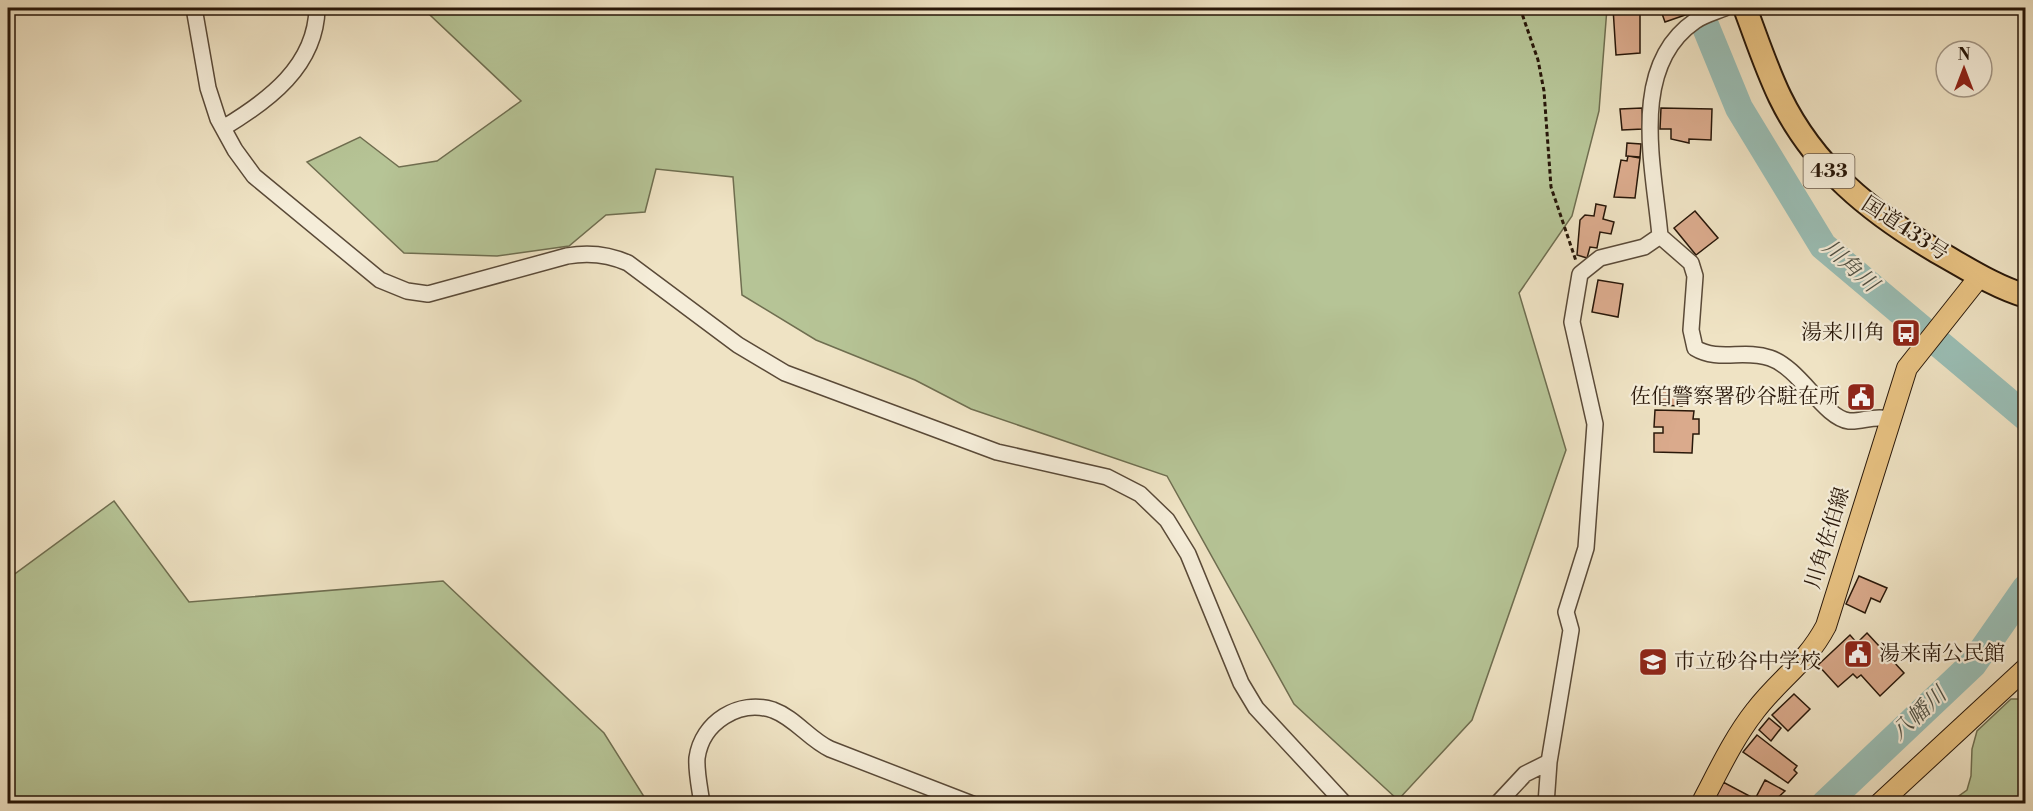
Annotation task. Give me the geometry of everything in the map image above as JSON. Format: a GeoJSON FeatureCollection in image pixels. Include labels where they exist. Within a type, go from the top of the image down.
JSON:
{"type":"FeatureCollection","features":[{"type":"Feature","properties":{"kind":"highway","name":"国道433号"},"geometry":{"type":"LineString","coordinates":[[1745,8],[1779,96],[1802,135],[1823,164],[1861,202],[1882,218],[1980,276],[2025,296]]}},
{"type":"Feature","properties":{"kind":"main road","name":"川角佐伯線"},"geometry":{"type":"LineString","coordinates":[[1701,804],[1733,745],[1756,710],[1814,650],[1826,626],[1889,418],[1907,368],[1922,346],[1980,276]]}},
{"type":"Feature","properties":{"kind":"main road"},"geometry":{"type":"LineString","coordinates":[[1879,804],[2025,668]]}},
{"type":"Feature","properties":{"kind":"street"},"geometry":{"type":"LineString","coordinates":[[194,8],[208,88],[223,128],[254,176],[380,280],[407,291],[428,294],[583,253],[613,257],[628,263],[738,345],[785,373],[997,452],[1107,477],[1140,494],[1167,520],[1188,554],[1241,684],[1256,708],[1345,804]]}},
{"type":"Feature","properties":{"kind":"street"},"geometry":{"type":"LineString","coordinates":[[223,128],[257,109],[287,82],[312,34],[317,8]]}},
{"type":"Feature","properties":{"kind":"street"},"geometry":{"type":"LineString","coordinates":[[1725,8],[1696,20],[1682,31],[1666,51],[1653,83],[1650,110],[1660,236],[1691,263],[1695,276],[1691,330],[1695,348],[1708,356],[1750,353],[1772,359],[1792,370],[1831,412],[1848,421],[1876,416],[1889,418]]}},
{"type":"Feature","properties":{"kind":"street"},"geometry":{"type":"LineString","coordinates":[[1546,804],[1549,762],[1571,630],[1566,612],[1586,548],[1595,424],[1572,322],[1580,274],[1600,258],[1644,247],[1660,236]]}},
{"type":"Feature","properties":{"kind":"street"},"geometry":{"type":"LineString","coordinates":[[702,804],[697,760],[703,738],[718,720],[750,707],[773,710],[783,715],[815,741],[830,749],[972,804]]}},
{"type":"Feature","properties":{"kind":"street"},"geometry":{"type":"LineString","coordinates":[[1497,804],[1525,774],[1549,762]]}},
{"type":"Feature","properties":{"kind":"street"},"geometry":{"type":"LineString","coordinates":[[1325,804],[1330,787]]}},
{"type":"Feature","properties":{"kind":"path"},"geometry":{"type":"LineString","coordinates":[[1520,8],[1538,60],[1544,91],[1551,187],[1580,274]]}},
{"type":"Feature","properties":{"kind":"green space"},"geometry":{"type":"Polygon","coordinates":[[[427,8],[1607,8],[1599,111],[1572,216],[1519,293],[1566,450],[1472,720],[1398,800],[1294,704],[1167,476],[971,409],[915,380],[816,340],[742,295],[733,177],[656,169],[645,212],[606,215],[569,246],[497,256],[404,253],[307,162],[360,137],[399,167],[437,161],[521,101],[430,15],[427,8]]]}},
{"type":"Feature","properties":{"kind":"green space"},"geometry":{"type":"Polygon","coordinates":[[[114,501],[189,602],[443,581],[604,733],[648,803],[8,803],[8,579],[114,501]]]}},
{"type":"Feature","properties":{"kind":"green space"},"geometry":{"type":"Polygon","coordinates":[[[2011,699],[2025,699],[2025,803],[1949,803],[1967,790],[1971,776],[1972,749],[1977,731],[2011,699]]]}},
{"type":"Feature","properties":{"kind":"building"},"geometry":{"type":"Polygon","coordinates":[[[1613,8],[1640,8],[1640,53],[1616,55],[1613,8]]]}},
{"type":"Feature","properties":{"kind":"building"},"geometry":{"type":"Polygon","coordinates":[[[1660,8],[1685,8],[1688,14],[1665,22],[1660,8]]]}},
{"type":"Feature","properties":{"kind":"building"},"geometry":{"type":"Polygon","coordinates":[[[1642,108],[1643,129],[1622,130],[1620,109],[1642,108]]]}},
{"type":"Feature","properties":{"kind":"building"},"geometry":{"type":"Polygon","coordinates":[[[1661,108],[1712,109],[1711,140],[1689,139],[1689,143],[1671,139],[1671,129],[1660,129],[1661,108]]]}},
{"type":"Feature","properties":{"kind":"building"},"geometry":{"type":"Polygon","coordinates":[[[1627,143],[1641,144],[1640,157],[1626,156],[1627,143]]]}},
{"type":"Feature","properties":{"kind":"building"},"geometry":{"type":"Polygon","coordinates":[[[1628,156],[1640,158],[1635,198],[1614,197],[1621,160],[1627,161],[1628,156]]]}},
{"type":"Feature","properties":{"kind":"building"},"geometry":{"type":"Polygon","coordinates":[[[1596,204],[1606,206],[1603,219],[1614,222],[1611,234],[1600,232],[1597,248],[1590,247],[1587,258],[1577,255],[1580,220],[1585,215],[1594,216],[1596,204]]]}},
{"type":"Feature","properties":{"kind":"building"},"geometry":{"type":"Polygon","coordinates":[[[1695,211],[1718,238],[1696,255],[1674,228],[1695,211]]]}},
{"type":"Feature","properties":{"kind":"building"},"geometry":{"type":"Polygon","coordinates":[[[1598,280],[1623,284],[1618,317],[1592,312],[1598,280]]]}},
{"type":"Feature","properties":{"kind":"building"},"geometry":{"type":"Polygon","coordinates":[[[1656,388],[1680,389],[1682,406],[1656,405],[1656,388]]]}},
{"type":"Feature","properties":{"kind":"building"},"geometry":{"type":"Polygon","coordinates":[[[1655,410],[1694,411],[1693,419],[1699,419],[1699,434],[1693,434],[1692,453],[1654,452],[1654,433],[1663,433],[1663,427],[1654,427],[1655,410]]]}},
{"type":"Feature","properties":{"kind":"building"},"geometry":{"type":"Polygon","coordinates":[[[1859,576],[1887,588],[1880,602],[1871,598],[1865,613],[1846,604],[1859,576]]]}},
{"type":"Feature","properties":{"kind":"building","name":"湯来南公民館"},"geometry":{"type":"Polygon","coordinates":[[[1867,633],[1904,673],[1880,696],[1861,675],[1857,678],[1853,674],[1838,687],[1818,665],[1850,635],[1857,643],[1867,633]]]}},
{"type":"Feature","properties":{"kind":"building"},"geometry":{"type":"Polygon","coordinates":[[[1794,694],[1810,709],[1788,731],[1772,715],[1794,694]]]}},
{"type":"Feature","properties":{"kind":"building"},"geometry":{"type":"Polygon","coordinates":[[[1769,718],[1781,728],[1771,741],[1759,730],[1769,718]]]}},
{"type":"Feature","properties":{"kind":"building"},"geometry":{"type":"Polygon","coordinates":[[[1757,735],[1797,766],[1794,770],[1797,773],[1788,783],[1743,752],[1757,735]]]}},
{"type":"Feature","properties":{"kind":"building"},"geometry":{"type":"Polygon","coordinates":[[[1765,780],[1785,791],[1771,804],[1711,804],[1723,782],[1755,799],[1765,780]]]}},
{"type":"Feature","properties":{"kind":"waterway","name":"川角川"},"geometry":{"type":"LineString","coordinates":[[1698,8],[1739,108],[1823,246],[2026,417]]}},
{"type":"Feature","properties":{"kind":"waterway","name":"八幡川"},"geometry":{"type":"LineString","coordinates":[[1825,804],[1973,664],[2026,588]]}},
{"type":"Feature","properties":{"kind":"place","name":"湯来川角"},"geometry":{"type":"Point","coordinates":[1906,333]}},
{"type":"Feature","properties":{"kind":"place","name":"佐伯警察署砂谷駐在所"},"geometry":{"type":"Point","coordinates":[1861,397]}},
{"type":"Feature","properties":{"kind":"place","name":"湯来南公民館"},"geometry":{"type":"Point","coordinates":[1858,654]}},
{"type":"Feature","properties":{"kind":"place","name":"市立砂谷中学校"},"geometry":{"type":"Point","coordinates":[1653,662]}}]}
